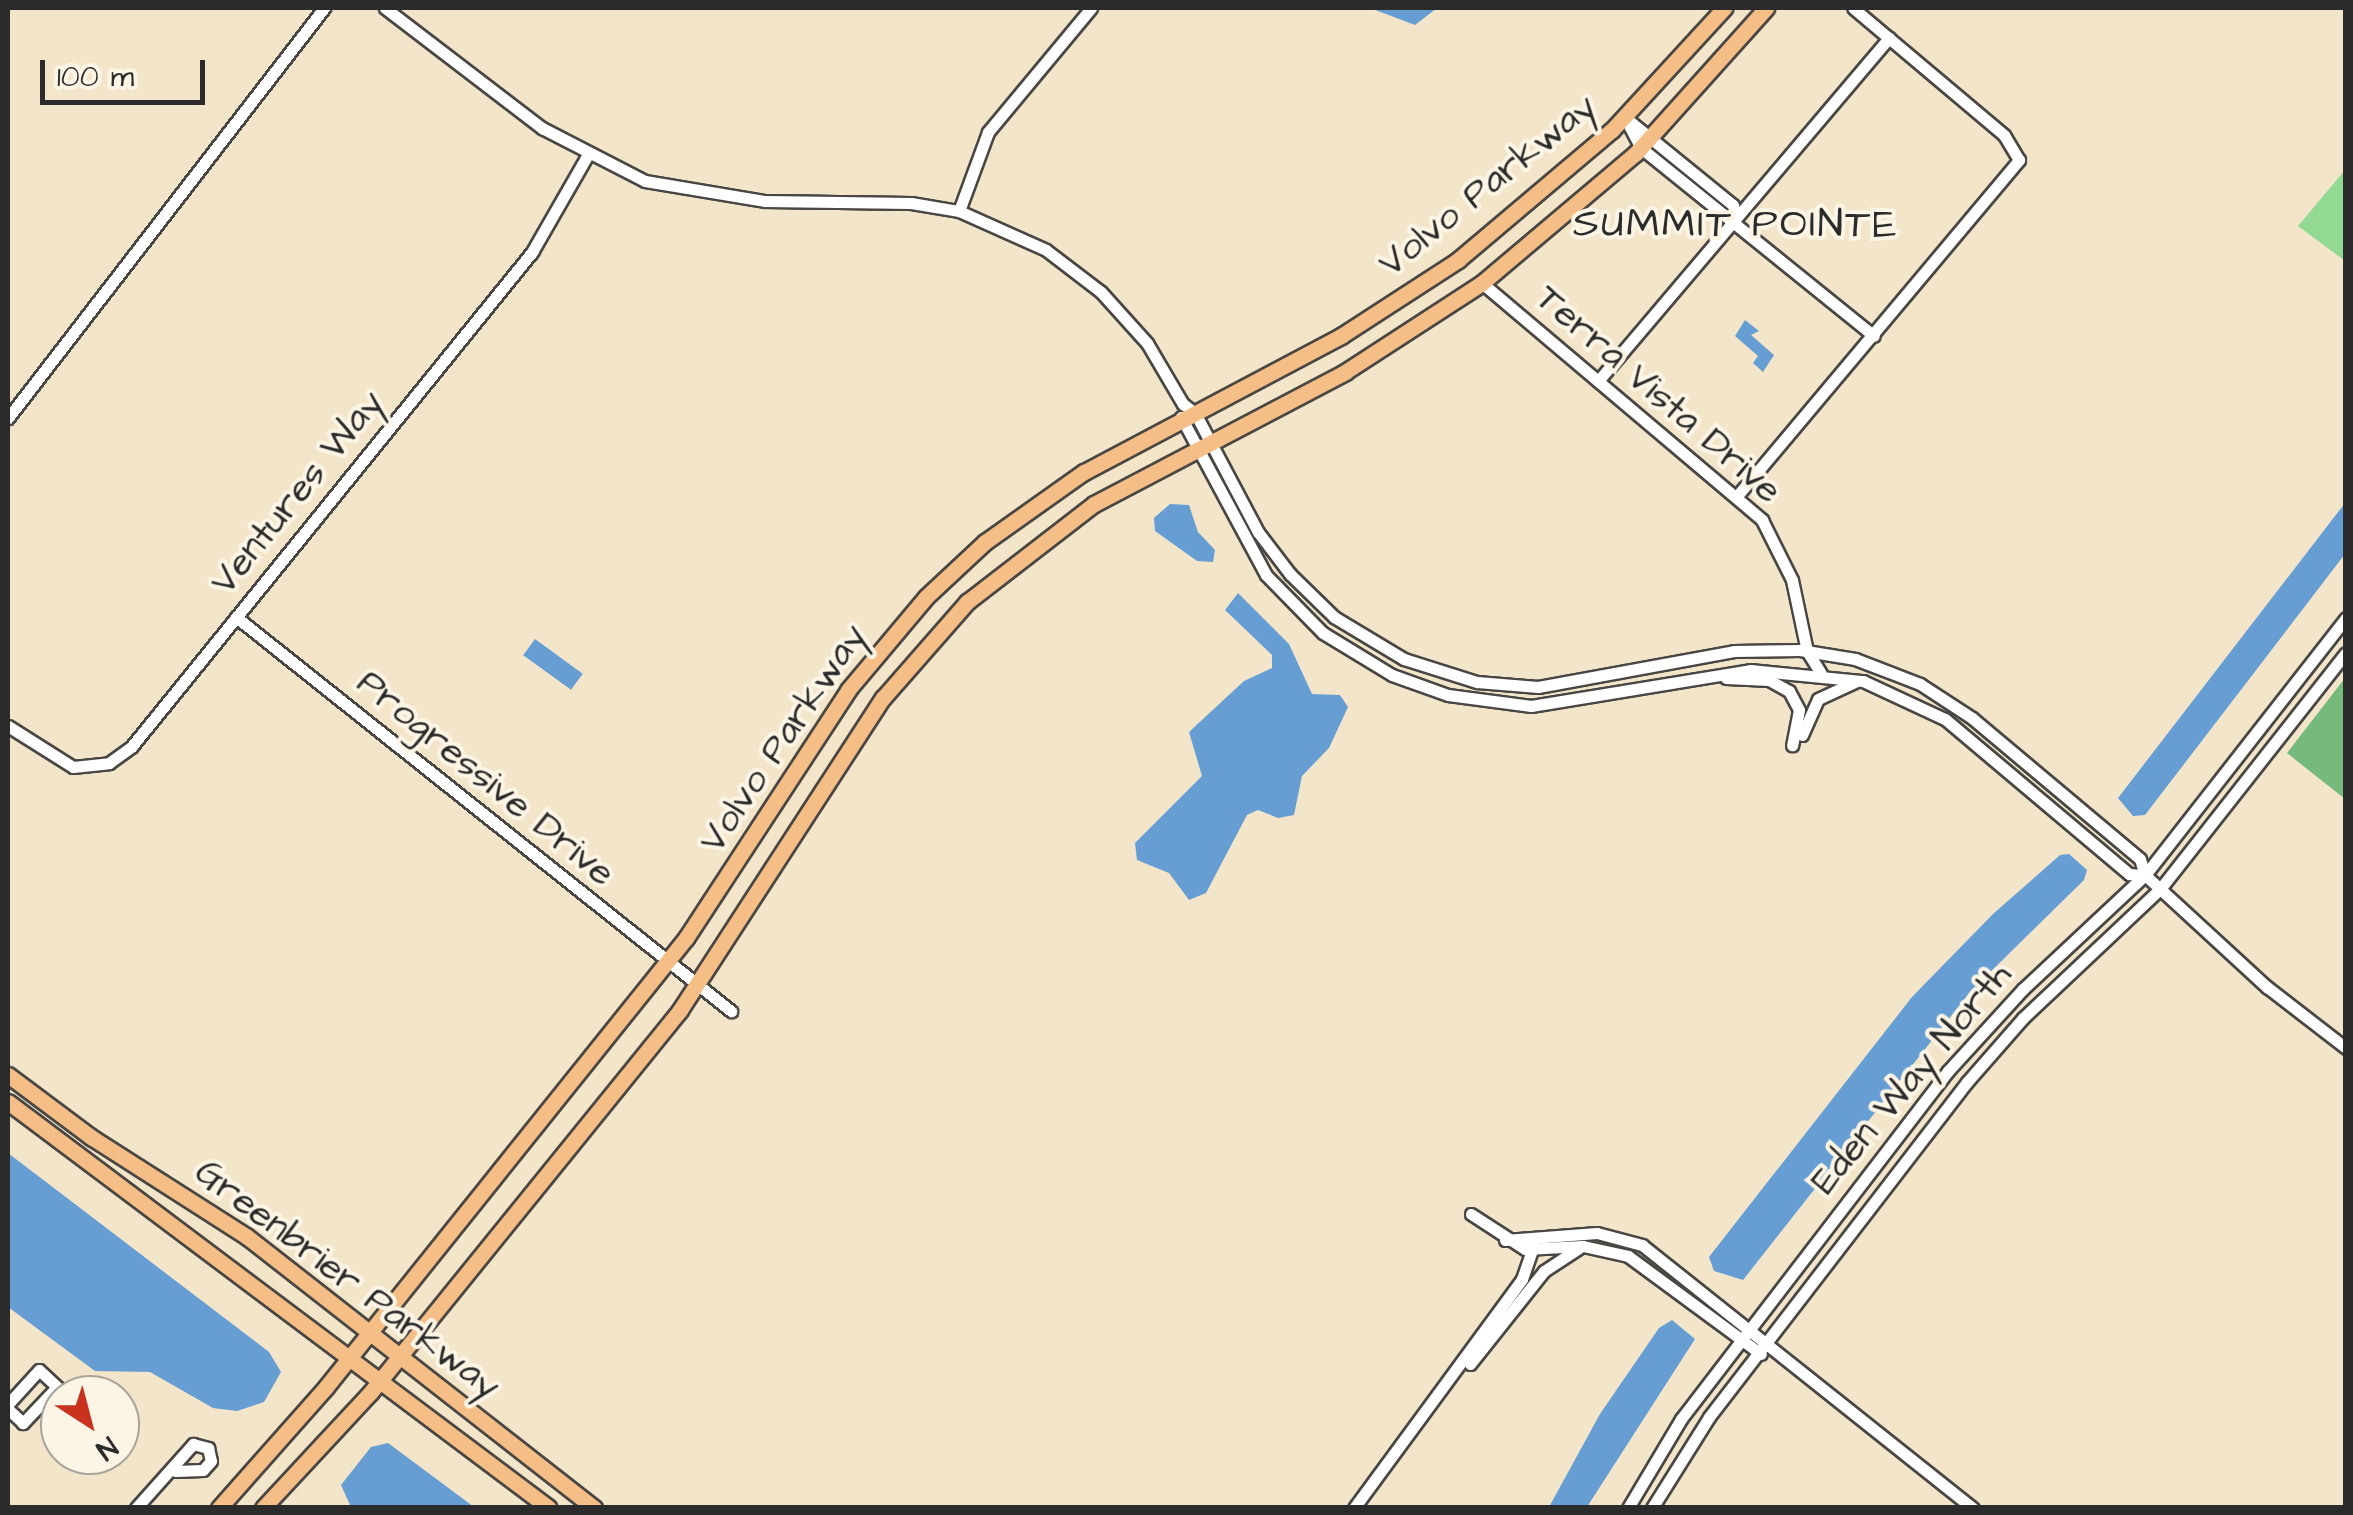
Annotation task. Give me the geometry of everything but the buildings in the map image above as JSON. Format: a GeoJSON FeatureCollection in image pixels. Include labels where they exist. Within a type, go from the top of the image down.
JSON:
{"type":"FeatureCollection","features":[{"type":"Feature","properties":{"kind":"main road","name":"Volvo Parkway"},"geometry":{"type":"LineString","coordinates":[[225,1505],[667,963],[720,894],[848,690],[926,597],[1050,493],[1186,413],[1430,280],[1522,210],[1625,118],[1724,8]]}},
{"type":"Feature","properties":{"kind":"main road","name":"Volvo Parkway"},"geometry":{"type":"LineString","coordinates":[[263,1508],[381,1380],[698,986],[878,705],[939,631],[1060,526],[1360,363],[1482,283],[1641,148],[1766,8]]}},
{"type":"Feature","properties":{"kind":"main road","name":"Greenbrier Parkway"},"geometry":{"type":"LineString","coordinates":[[8,1075],[90,1137],[246,1236],[594,1508]]}},
{"type":"Feature","properties":{"kind":"main road","name":"Greenbrier Parkway"},"geometry":{"type":"LineString","coordinates":[[8,1102],[548,1508]]}},
{"type":"Feature","properties":{"kind":"street"},"geometry":{"type":"LineString","coordinates":[[8,418],[324,8]]}},
{"type":"Feature","properties":{"kind":"street"},"geometry":{"type":"LineString","coordinates":[[385,8],[588,156],[687,192],[910,202],[959,212],[1046,250],[1092,284],[1146,343],[1203,446],[1242,541],[1278,590],[1323,633],[1392,675],[1448,695],[1531,706],[1750,670],[1821,672],[1861,680],[1946,719],[2128,874],[2145,875],[2267,987],[2346,1048]]}},
{"type":"Feature","properties":{"kind":"street"},"geometry":{"type":"LineString","coordinates":[[959,212],[988,132],[1091,8]]}},
{"type":"Feature","properties":{"kind":"street"},"geometry":{"type":"LineString","coordinates":[[1737,496],[2018,163],[2004,134],[1853,8]]}},
{"type":"Feature","properties":{"kind":"street"},"geometry":{"type":"LineString","coordinates":[[1598,381],[1889,38]]}},
{"type":"Feature","properties":{"kind":"street"},"geometry":{"type":"LineString","coordinates":[[1625,118],[1654,135],[1734,205],[1736,218]]}},
{"type":"Feature","properties":{"kind":"street"},"geometry":{"type":"LineString","coordinates":[[1625,118],[1641,148],[1723,218],[1736,218],[1874,336]]}},
{"type":"Feature","properties":{"kind":"street","name":"Ventures Way"},"geometry":{"type":"LineString","coordinates":[[8,726],[61,764],[109,763],[132,746],[550,228],[588,156]]}},
{"type":"Feature","properties":{"kind":"street","name":"Terra Vista Drive"},"geometry":{"type":"LineString","coordinates":[[1482,283],[1737,496],[1776,542],[1807,651],[1821,672]]}},
{"type":"Feature","properties":{"kind":"street"},"geometry":{"type":"LineString","coordinates":[[1203,446],[1258,532],[1304,589],[1350,629],[1434,670],[1498,685],[1558,686],[1734,651],[1807,651],[1884,669],[1948,701],[2076,802],[2142,860],[2145,875]]}},
{"type":"Feature","properties":{"kind":"street","name":"Progressive Drive"},"geometry":{"type":"LineString","coordinates":[[236,617],[731,1011]]}},
{"type":"Feature","properties":{"kind":"street","name":"Eden Way North"},"geometry":{"type":"LineString","coordinates":[[1628,1508],[1681,1418],[1972,1042],[2145,875],[2346,618]]}},
{"type":"Feature","properties":{"kind":"street","name":"Eden Way North"},"geometry":{"type":"LineString","coordinates":[[1652,1508],[1768,1340],[1994,1048],[2160,888],[2346,653]]}},
{"type":"Feature","properties":{"kind":"street"},"geometry":{"type":"LineString","coordinates":[[1707,676],[1768,680],[1789,691],[1799,710],[1792,745],[1823,694],[1861,680]]}},
{"type":"Feature","properties":{"kind":"street"},"geometry":{"type":"LineString","coordinates":[[1471,1214],[1505,1240],[1583,1246],[1636,1260],[1758,1354],[1780,1358]]}},
{"type":"Feature","properties":{"kind":"street"},"geometry":{"type":"LineString","coordinates":[[1539,1243],[1597,1233],[1633,1240],[1768,1340],[1780,1358],[1973,1508]]}},
{"type":"Feature","properties":{"kind":"street"},"geometry":{"type":"LineString","coordinates":[[1501,1326],[1539,1243]]}},
{"type":"Feature","properties":{"kind":"street"},"geometry":{"type":"LineString","coordinates":[[1354,1508],[1452,1381],[1528,1270],[1539,1243]]}},
{"type":"Feature","properties":{"kind":"street"},"geometry":{"type":"LineString","coordinates":[[1452,1381],[1544,1271],[1583,1246]]}},
{"type":"Feature","properties":{"kind":"street"},"geometry":{"type":"LineString","coordinates":[[136,1508],[175,1471]]}},
{"type":"Feature","properties":{"kind":"green space"},"geometry":{"type":"Polygon","coordinates":[[[2345,170],[2345,261],[2298,226],[2345,170]]]}},
{"type":"Feature","properties":{"kind":"green space"},"geometry":{"type":"Polygon","coordinates":[[[2345,678],[2345,799],[2287,753],[2345,678]]]}},
{"type":"Feature","properties":{"kind":"water"},"geometry":{"type":"Polygon","coordinates":[[[1370,8],[1437,8],[1415,25],[1370,8]]]}},
{"type":"Feature","properties":{"kind":"water"},"geometry":{"type":"Polygon","coordinates":[[[1745,320],[1759,331],[1751,335],[1774,355],[1763,372],[1753,363],[1758,356],[1735,336],[1745,320]]]}},
{"type":"Feature","properties":{"kind":"water"},"geometry":{"type":"Polygon","coordinates":[[[2345,503],[2345,554],[2145,815],[2133,816],[2118,798],[2345,503]]]}},
{"type":"Feature","properties":{"kind":"water"},"geometry":{"type":"Polygon","coordinates":[[[1170,504],[1189,505],[1198,532],[1215,550],[1213,562],[1197,561],[1155,531],[1154,518],[1170,504]]]}},
{"type":"Feature","properties":{"kind":"water"},"geometry":{"type":"Polygon","coordinates":[[[1238,593],[1289,644],[1312,694],[1340,695],[1348,707],[1329,748],[1302,776],[1294,815],[1278,818],[1258,810],[1247,815],[1206,893],[1189,900],[1169,873],[1137,860],[1135,843],[1202,776],[1189,732],[1244,681],[1272,668],[1272,655],[1225,610],[1238,593]]]}},
{"type":"Feature","properties":{"kind":"water"},"geometry":{"type":"Polygon","coordinates":[[[535,639],[583,674],[571,690],[523,655],[535,639]]]}},
{"type":"Feature","properties":{"kind":"water"},"geometry":{"type":"Polygon","coordinates":[[[2069,854],[2087,870],[2084,880],[1970,992],[1743,1280],[1714,1271],[1709,1257],[1912,997],[1993,914],[2060,855],[2069,854]]]}},
{"type":"Feature","properties":{"kind":"water"},"geometry":{"type":"Polygon","coordinates":[[[8,1153],[269,1352],[281,1372],[264,1402],[237,1411],[213,1408],[150,1372],[95,1371],[8,1307],[8,1153]]]}},
{"type":"Feature","properties":{"kind":"water"},"geometry":{"type":"Polygon","coordinates":[[[1672,1320],[1695,1339],[1587,1507],[1549,1507],[1600,1414],[1659,1328],[1672,1320]]]}},
{"type":"Feature","properties":{"kind":"water"},"geometry":{"type":"Polygon","coordinates":[[[388,1443],[474,1507],[351,1507],[341,1485],[371,1447],[388,1443]]]}},
{"type":"Feature","properties":{"kind":"district","name":"SUMMIT POINTE"},"geometry":{"type":"Point","coordinates":[1736,225]}}]}
